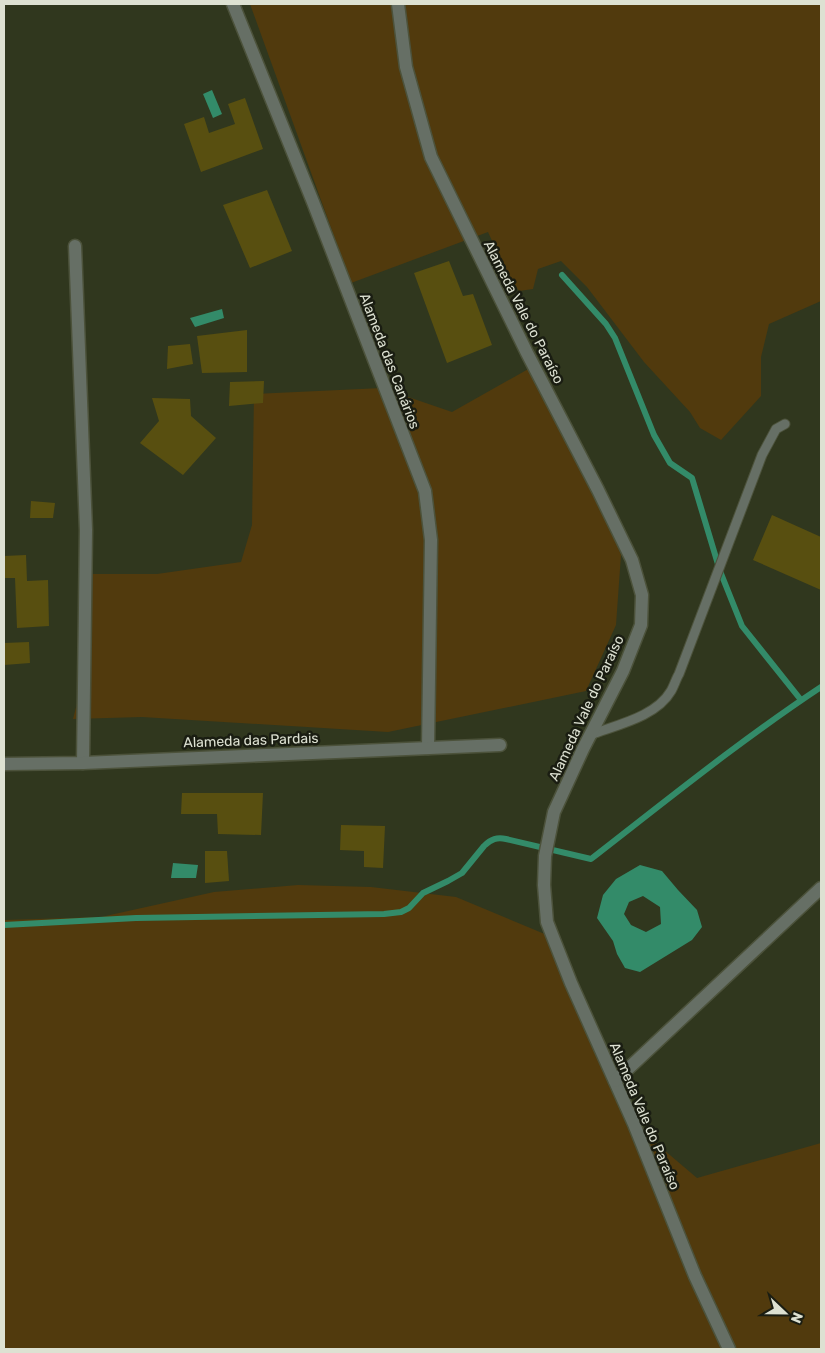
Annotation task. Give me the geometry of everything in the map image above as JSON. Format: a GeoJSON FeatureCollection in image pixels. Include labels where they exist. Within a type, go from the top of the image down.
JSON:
{"type":"FeatureCollection","features":[{"type":"Feature","properties":{"kind":"street","name":"Alameda das Canários"},"geometry":{"type":"LineString","coordinates":[[233,4],[425,490],[431,540],[428,748]]}},
{"type":"Feature","properties":{"kind":"street","name":"Alameda Vale do Paraíso"},"geometry":{"type":"LineString","coordinates":[[398,4],[406,67],[431,157],[509,317],[632,560],[642,595],[641,625],[623,671],[590,735],[554,812],[545,856],[544,885],[547,922],[571,983],[634,1124],[695,1276],[729,1349]]}},
{"type":"Feature","properties":{"kind":"street"},"geometry":{"type":"LineString","coordinates":[[75,246],[86,530],[83,763]]}},
{"type":"Feature","properties":{"kind":"street","name":"Alameda das Pardais"},"geometry":{"type":"LineString","coordinates":[[4,764],[83,763],[500,745]]}},
{"type":"Feature","properties":{"kind":"street"},"geometry":{"type":"LineString","coordinates":[[615,1082],[821,888]]}},
{"type":"Feature","properties":{"kind":"lane"},"geometry":{"type":"LineString","coordinates":[[590,735],[642,716],[663,701],[670,692],[762,455],[776,430],[785,424]]}},
{"type":"Feature","properties":{"kind":"shaded area"},"geometry":{"type":"Polygon","coordinates":[[[250,4],[821,4],[821,301],[769,324],[761,357],[761,396],[721,440],[700,428],[690,412],[644,362],[587,287],[561,261],[538,269],[533,289],[519,291],[506,271],[488,232],[351,283],[250,4]]]}},
{"type":"Feature","properties":{"kind":"shaded area"},"geometry":{"type":"Polygon","coordinates":[[[212,90],[222,114],[213,118],[203,94],[212,90]]]}},
{"type":"Feature","properties":{"kind":"shaded area"},"geometry":{"type":"Polygon","coordinates":[[[222,309],[224,318],[195,327],[190,318],[222,309]]]}},
{"type":"Feature","properties":{"kind":"shaded area"},"geometry":{"type":"Polygon","coordinates":[[[539,363],[588,465],[621,555],[616,625],[586,691],[388,732],[142,717],[73,719],[88,661],[92,574],[157,574],[241,562],[252,525],[254,394],[382,388],[452,412],[539,363]]]}},
{"type":"Feature","properties":{"kind":"shaded area"},"geometry":{"type":"Polygon","coordinates":[[[173,863],[198,865],[196,878],[171,878],[173,863]]]}},
{"type":"Feature","properties":{"kind":"shaded area"},"geometry":{"type":"Polygon","coordinates":[[[640,865],[662,871],[697,910],[702,927],[692,940],[640,972],[625,968],[617,954],[613,941],[597,918],[603,895],[616,879],[640,865]],[[643,896],[629,902],[624,914],[631,925],[646,932],[661,924],[660,907],[643,896]]]}},
{"type":"Feature","properties":{"kind":"shaded area"},"geometry":{"type":"Polygon","coordinates":[[[298,885],[371,887],[456,897],[547,935],[644,1133],[697,1178],[821,1143],[821,1349],[4,1349],[4,920],[101,917],[214,892],[298,885]]]}},
{"type":"Feature","properties":{"kind":"building"},"geometry":{"type":"Polygon","coordinates":[[[245,98],[263,149],[201,172],[184,124],[204,117],[209,133],[235,124],[228,104],[245,98]]]}},
{"type":"Feature","properties":{"kind":"building"},"geometry":{"type":"Polygon","coordinates":[[[267,190],[292,251],[250,268],[223,205],[267,190]]]}},
{"type":"Feature","properties":{"kind":"building"},"geometry":{"type":"Polygon","coordinates":[[[449,261],[463,296],[473,294],[492,345],[447,363],[414,273],[449,261]]]}},
{"type":"Feature","properties":{"kind":"building"},"geometry":{"type":"Polygon","coordinates":[[[247,330],[247,372],[202,373],[197,336],[247,330]]]}},
{"type":"Feature","properties":{"kind":"building"},"geometry":{"type":"Polygon","coordinates":[[[190,344],[193,364],[167,369],[168,346],[190,344]]]}},
{"type":"Feature","properties":{"kind":"building"},"geometry":{"type":"Polygon","coordinates":[[[264,381],[263,403],[229,406],[230,382],[264,381]]]}},
{"type":"Feature","properties":{"kind":"building"},"geometry":{"type":"Polygon","coordinates":[[[152,398],[190,399],[191,416],[216,438],[183,475],[140,443],[159,421],[152,398]]]}},
{"type":"Feature","properties":{"kind":"building"},"geometry":{"type":"Polygon","coordinates":[[[31,501],[55,503],[53,518],[30,518],[31,501]]]}},
{"type":"Feature","properties":{"kind":"building"},"geometry":{"type":"Polygon","coordinates":[[[772,515],[821,537],[821,590],[753,560],[772,515]]]}},
{"type":"Feature","properties":{"kind":"building"},"geometry":{"type":"Polygon","coordinates":[[[26,555],[27,581],[48,580],[49,626],[17,628],[15,578],[4,578],[4,556],[26,555]]]}},
{"type":"Feature","properties":{"kind":"building"},"geometry":{"type":"Polygon","coordinates":[[[29,642],[30,663],[4,665],[4,643],[29,642]]]}},
{"type":"Feature","properties":{"kind":"building"},"geometry":{"type":"Polygon","coordinates":[[[182,793],[263,793],[261,835],[218,834],[217,814],[181,814],[182,793]]]}},
{"type":"Feature","properties":{"kind":"building"},"geometry":{"type":"Polygon","coordinates":[[[341,825],[385,826],[383,868],[364,867],[364,851],[340,850],[341,825]]]}},
{"type":"Feature","properties":{"kind":"building"},"geometry":{"type":"Polygon","coordinates":[[[205,851],[227,851],[229,881],[205,883],[205,851]]]}},
{"type":"Feature","properties":{"kind":"waterway"},"geometry":{"type":"LineString","coordinates":[[562,275],[606,324],[615,338],[654,435],[670,463],[692,478],[720,571],[742,626],[801,700]]}},
{"type":"Feature","properties":{"kind":"waterway"},"geometry":{"type":"LineString","coordinates":[[4,925],[136,918],[384,914],[401,912],[409,908],[423,893],[462,873],[484,846],[494,839],[506,839],[591,859],[733,749],[821,687]]}}]}
